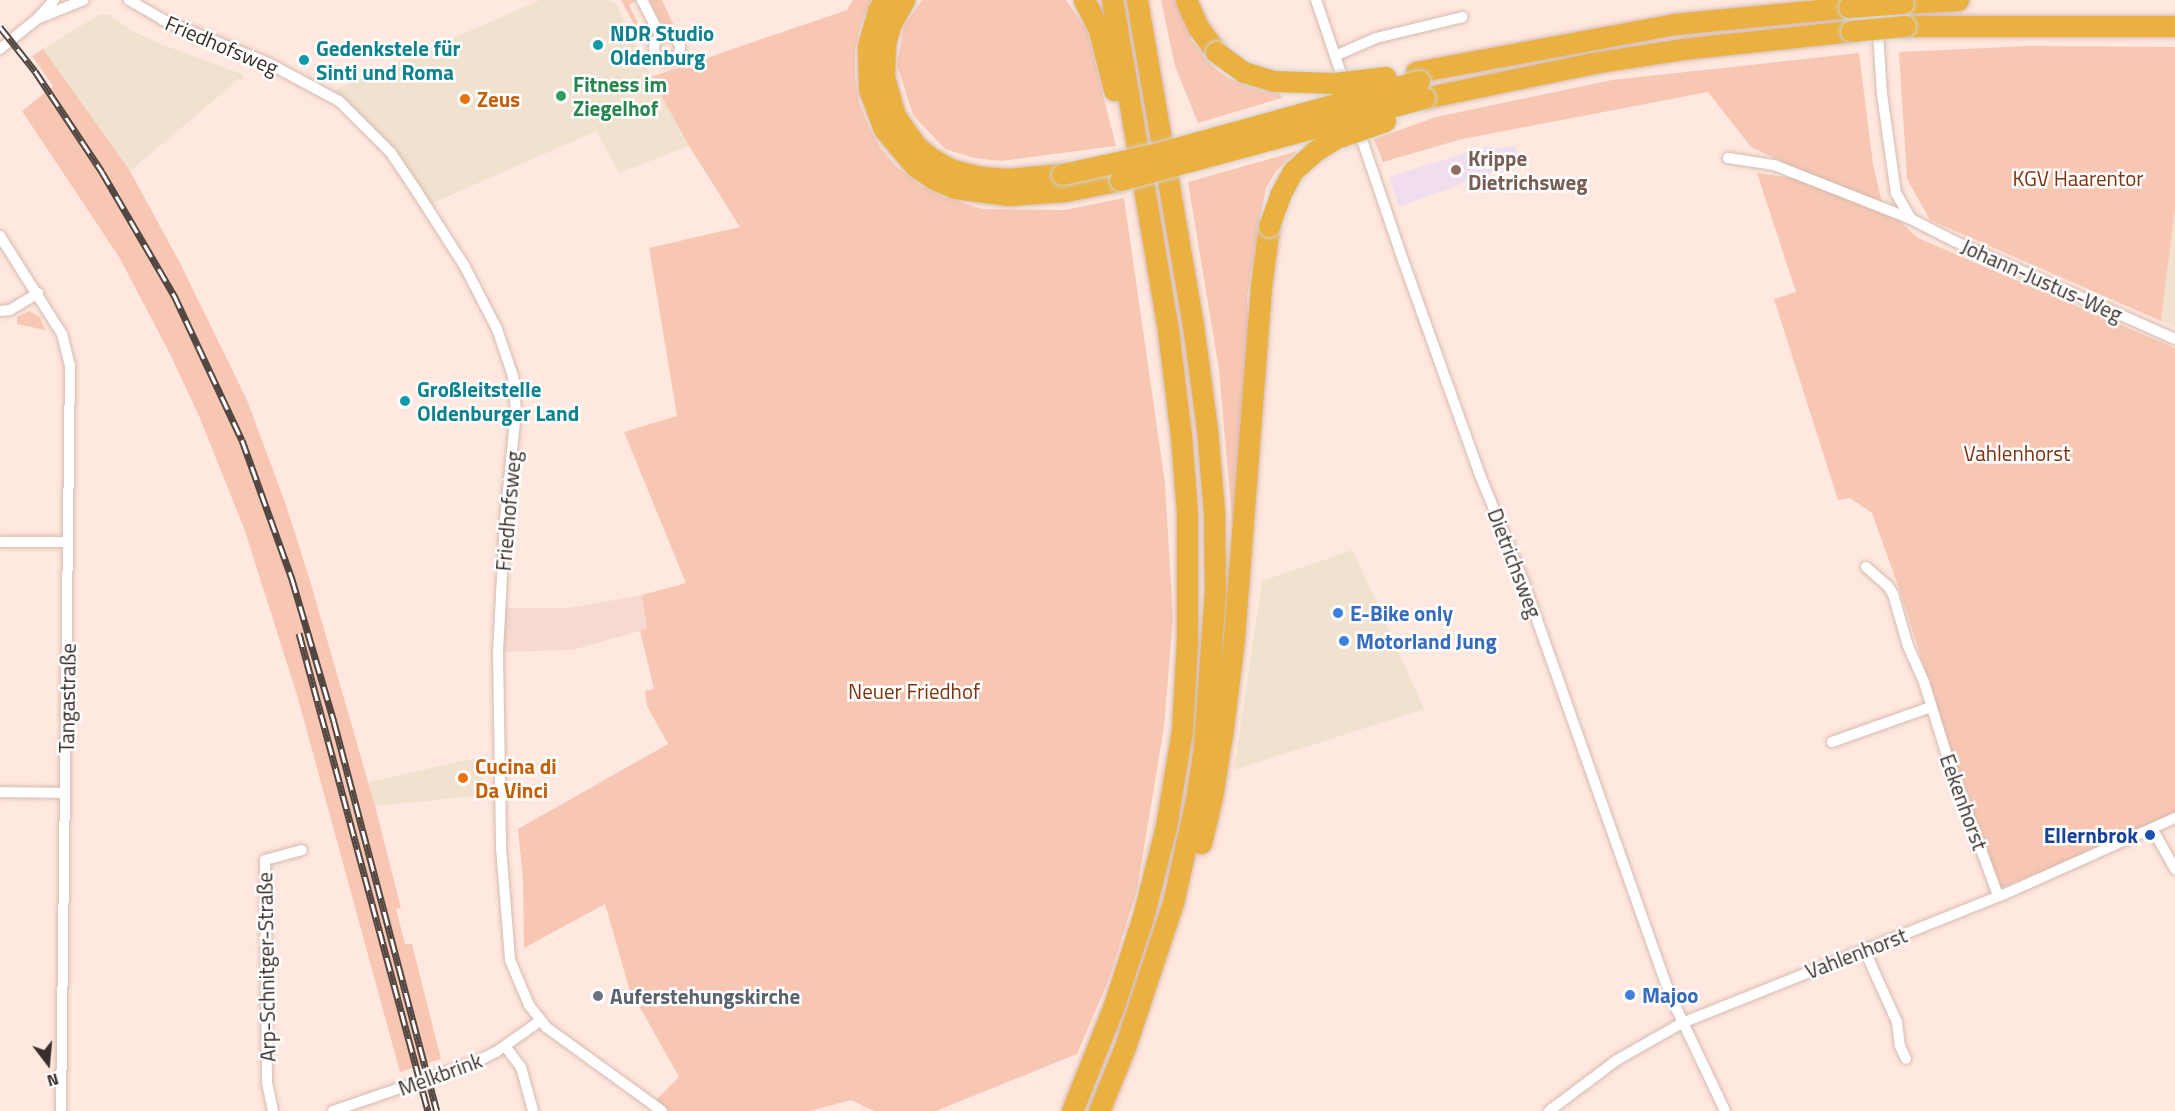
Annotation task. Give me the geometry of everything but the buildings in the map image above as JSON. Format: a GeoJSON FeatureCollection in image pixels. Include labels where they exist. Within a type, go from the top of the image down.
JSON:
{"type":"FeatureCollection","features":[{"type":"Feature","properties":{"kind":"highway"},"geometry":{"type":"LineString","coordinates":[[884,0],[872,30],[867,67],[869,89],[876,112],[897,147],[934,179],[956,188],[1008,195],[1063,182],[1154,154],[1421,89],[1527,52],[1674,24],[1850,7],[1958,0]]}},
{"type":"Feature","properties":{"kind":"highway"},"geometry":{"type":"LineString","coordinates":[[904,0],[890,25],[885,44],[884,77],[895,116],[917,147],[952,170],[980,177],[1063,182]]}},
{"type":"Feature","properties":{"kind":"highway"},"geometry":{"type":"LineString","coordinates":[[1084,0],[1098,27],[1119,113],[1136,142]]}},
{"type":"Feature","properties":{"kind":"highway"},"geometry":{"type":"LineString","coordinates":[[1072,1111],[1113,1008],[1143,917],[1166,826],[1183,708],[1189,580],[1181,436],[1168,330],[1112,0]]}},
{"type":"Feature","properties":{"kind":"highway"},"geometry":{"type":"LineString","coordinates":[[1099,1111],[1129,1038],[1173,903],[1196,800],[1203,747],[1215,591],[1214,512],[1208,429],[1193,325],[1137,0]]}},
{"type":"Feature","properties":{"kind":"highway"},"geometry":{"type":"LineString","coordinates":[[1186,0],[1198,27],[1216,52],[1244,72],[1289,83],[1421,89],[1474,88],[1593,63],[1682,49],[1851,31],[1905,27],[2175,26]]}},
{"type":"Feature","properties":{"kind":"highway"},"geometry":{"type":"LineString","coordinates":[[1173,903],[1199,850],[1212,797],[1223,728],[1234,638],[1262,286],[1269,226],[1280,195],[1293,171],[1314,151],[1421,89]]}},
{"type":"Feature","properties":{"kind":"street"},"geometry":{"type":"LineString","coordinates":[[0,49],[38,18],[54,0]]}},
{"type":"Feature","properties":{"kind":"street"},"geometry":{"type":"LineString","coordinates":[[38,18],[84,0]]}},
{"type":"Feature","properties":{"kind":"street","name":"Friedhofsweg"},"geometry":{"type":"LineString","coordinates":[[129,0],[164,20],[268,63],[339,101],[391,153],[412,184],[465,267],[507,353],[513,376],[516,411],[505,519],[498,652],[501,847],[510,960],[529,1005],[540,1021]]}},
{"type":"Feature","properties":{"kind":"street"},"geometry":{"type":"LineString","coordinates":[[642,0],[661,37]]}},
{"type":"Feature","properties":{"kind":"street","name":"Dietrichsweg"},"geometry":{"type":"LineString","coordinates":[[1316,0],[1374,179],[1478,469],[1527,593],[1670,995],[1725,1111]]}},
{"type":"Feature","properties":{"kind":"street"},"geometry":{"type":"LineString","coordinates":[[1875,0],[1882,94],[1896,193],[1911,219]]}},
{"type":"Feature","properties":{"kind":"street"},"geometry":{"type":"LineString","coordinates":[[1335,56],[1376,38],[1463,17]]}},
{"type":"Feature","properties":{"kind":"street","name":"Johann-Justus-Weg"},"geometry":{"type":"LineString","coordinates":[[1728,158],[1774,165],[1911,219],[1954,242],[2175,339]]}},
{"type":"Feature","properties":{"kind":"street","name":"Tangastraße"},"geometry":{"type":"LineString","coordinates":[[0,236],[62,334],[69,354],[62,1111]]}},
{"type":"Feature","properties":{"kind":"street"},"geometry":{"type":"LineString","coordinates":[[0,311],[10,310],[38,293]]}},
{"type":"Feature","properties":{"kind":"street"},"geometry":{"type":"LineString","coordinates":[[0,542],[67,542]]}},
{"type":"Feature","properties":{"kind":"street","name":"Eekenhorst"},"geometry":{"type":"LineString","coordinates":[[1866,567],[1893,594],[1908,646],[1924,682],[1998,896]]}},
{"type":"Feature","properties":{"kind":"street"},"geometry":{"type":"LineString","coordinates":[[1832,742],[1931,707]]}},
{"type":"Feature","properties":{"kind":"street"},"geometry":{"type":"LineString","coordinates":[[0,792],[65,793]]}},
{"type":"Feature","properties":{"kind":"street","name":"Vahlenhorst"},"geometry":{"type":"LineString","coordinates":[[1549,1111],[1617,1060],[1682,1023],[1998,896],[2175,818]]}},
{"type":"Feature","properties":{"kind":"street"},"geometry":{"type":"LineString","coordinates":[[2152,830],[2175,869]]}},
{"type":"Feature","properties":{"kind":"street","name":"Arp-Schnitger-Straße"},"geometry":{"type":"LineString","coordinates":[[273,1111],[267,1083],[265,860],[302,850]]}},
{"type":"Feature","properties":{"kind":"street"},"geometry":{"type":"LineString","coordinates":[[1864,949],[1897,1022],[1900,1046],[1906,1059]]}},
{"type":"Feature","properties":{"kind":"street"},"geometry":{"type":"LineString","coordinates":[[540,1021],[662,1111]]}},
{"type":"Feature","properties":{"kind":"street","name":"Melkbrink"},"geometry":{"type":"LineString","coordinates":[[333,1111],[465,1067],[505,1046],[540,1021]]}},
{"type":"Feature","properties":{"kind":"street"},"geometry":{"type":"LineString","coordinates":[[505,1046],[521,1067],[533,1111]]}},
{"type":"Feature","properties":{"kind":"shaded area"},"geometry":{"type":"Polygon","coordinates":[[[540,0],[608,0],[617,5],[651,77],[689,146],[619,173],[596,131],[426,206],[391,153],[328,93],[540,0]]]}},
{"type":"Feature","properties":{"kind":"shaded area"},"geometry":{"type":"Polygon","coordinates":[[[100,14],[110,15],[134,32],[158,43],[242,74],[244,80],[239,79],[130,171],[43,49],[100,14]]]}},
{"type":"Feature","properties":{"kind":"shaded area","name":"Krippe Dietrichsweg"},"geometry":{"type":"Polygon","coordinates":[[[1488,146],[1498,149],[1515,146],[1520,162],[1399,207],[1389,177],[1488,146]]]}},
{"type":"Feature","properties":{"kind":"shaded area"},"geometry":{"type":"Polygon","coordinates":[[[2175,209],[2175,326],[2161,321],[2175,209]]]}},
{"type":"Feature","properties":{"kind":"shaded area"},"geometry":{"type":"Polygon","coordinates":[[[1353,550],[1424,709],[1234,770],[1262,581],[1353,550]]]}},
{"type":"Feature","properties":{"kind":"shaded area"},"geometry":{"type":"Polygon","coordinates":[[[642,595],[647,628],[640,631],[572,650],[498,652],[500,608],[569,608],[642,595]]]}},
{"type":"Feature","properties":{"kind":"shaded area"},"geometry":{"type":"Polygon","coordinates":[[[480,757],[485,795],[375,806],[369,782],[480,757]]]}},
{"type":"Feature","properties":{"kind":"green space"},"geometry":{"type":"Polygon","coordinates":[[[621,0],[638,0],[629,5],[639,25],[648,21],[651,33],[645,45],[621,0]]]}},
{"type":"Feature","properties":{"kind":"green space"},"geometry":{"type":"Polygon","coordinates":[[[650,0],[662,0],[676,30],[662,26],[650,0]]]}},
{"type":"Feature","properties":{"kind":"green space","name":"Neuer Friedhof"},"geometry":{"type":"Polygon","coordinates":[[[853,0],[871,0],[861,23],[855,50],[855,76],[859,102],[880,147],[896,166],[918,184],[943,197],[983,209],[1065,210],[1124,198],[1165,483],[1173,618],[1164,727],[1137,890],[1109,979],[1077,1054],[936,1111],[874,1111],[851,1100],[810,1111],[662,1111],[652,1104],[679,1077],[629,988],[605,904],[524,948],[523,879],[518,829],[668,744],[647,706],[645,691],[654,689],[640,631],[647,628],[642,595],[686,583],[624,432],[677,416],[649,248],[740,227],[689,146],[651,77],[847,10],[853,0]]]}},
{"type":"Feature","properties":{"kind":"green space"},"geometry":{"type":"Polygon","coordinates":[[[922,0],[1066,0],[1087,31],[1116,146],[1001,161],[974,158],[945,149],[913,115],[897,65],[904,26],[922,0]]]}},
{"type":"Feature","properties":{"kind":"green space"},"geometry":{"type":"Polygon","coordinates":[[[1161,0],[1178,0],[1191,40],[1211,65],[1230,79],[1279,91],[1282,98],[1198,123],[1175,66],[1161,0]]]}},
{"type":"Feature","properties":{"kind":"green space","name":"KGV Haarentor"},"geometry":{"type":"Polygon","coordinates":[[[2029,46],[2175,47],[2175,209],[2161,321],[1930,220],[1907,179],[1899,52],[2029,46]]]}},
{"type":"Feature","properties":{"kind":"green space"},"geometry":{"type":"Polygon","coordinates":[[[43,49],[130,171],[180,263],[247,400],[286,505],[311,584],[375,806],[401,908],[396,909],[405,944],[412,944],[441,1059],[400,1072],[297,695],[245,531],[199,416],[170,354],[119,257],[22,111],[53,86],[32,56],[43,49]]]}},
{"type":"Feature","properties":{"kind":"green space"},"geometry":{"type":"Polygon","coordinates":[[[1859,53],[1873,164],[1882,203],[1810,175],[1751,147],[1708,92],[1462,139],[1383,162],[1374,139],[1436,117],[1612,80],[1859,53]]]}},
{"type":"Feature","properties":{"kind":"green space"},"geometry":{"type":"Polygon","coordinates":[[[1298,151],[1276,171],[1266,188],[1247,296],[1249,334],[1233,529],[1219,370],[1188,182],[1298,151]]]}},
{"type":"Feature","properties":{"kind":"green space","name":"Vahlenhorst"},"geometry":{"type":"Polygon","coordinates":[[[1757,173],[1793,178],[1897,219],[1918,238],[2175,348],[2175,813],[2147,829],[1999,889],[1970,812],[1902,597],[1872,513],[1850,498],[1838,500],[1774,299],[1796,292],[1757,173]]]}},
{"type":"Feature","properties":{"kind":"green space"},"geometry":{"type":"Polygon","coordinates":[[[29,311],[40,317],[45,330],[17,324],[17,317],[29,311]]]}},
{"type":"Feature","properties":{"kind":"railway"},"geometry":{"type":"LineString","coordinates":[[0,27],[35,71],[102,172],[174,295],[242,440],[292,579],[334,722],[437,1111]]}},
{"type":"Feature","properties":{"kind":"railway"},"geometry":{"type":"LineString","coordinates":[[299,633],[428,1111]]}},
{"type":"Feature","properties":{"kind":"place","name":"NDR Studio Oldenburg"},"geometry":{"type":"Point","coordinates":[598,45]}},
{"type":"Feature","properties":{"kind":"place","name":"Gedenkstele für Sinti und Roma"},"geometry":{"type":"Point","coordinates":[304,60]}},
{"type":"Feature","properties":{"kind":"place","name":"Fitness im Ziegelhof"},"geometry":{"type":"Point","coordinates":[561,96]}},
{"type":"Feature","properties":{"kind":"place","name":"Zeus"},"geometry":{"type":"Point","coordinates":[465,99]}},
{"type":"Feature","properties":{"kind":"place","name":"Krippe Dietrichsweg"},"geometry":{"type":"Point","coordinates":[1456,170]}},
{"type":"Feature","properties":{"kind":"place","name":"Großleitstelle Oldenburger Land"},"geometry":{"type":"Point","coordinates":[405,401]}},
{"type":"Feature","properties":{"kind":"place","name":"E-Bike only"},"geometry":{"type":"Point","coordinates":[1338,613]}},
{"type":"Feature","properties":{"kind":"place","name":"Motorland Jung"},"geometry":{"type":"Point","coordinates":[1344,641]}},
{"type":"Feature","properties":{"kind":"place","name":"Cucina di Da Vinci"},"geometry":{"type":"Point","coordinates":[463,778]}},
{"type":"Feature","properties":{"kind":"place","name":"Ellernbrok"},"geometry":{"type":"Point","coordinates":[2150,835]}},
{"type":"Feature","properties":{"kind":"place","name":"Majoo"},"geometry":{"type":"Point","coordinates":[1630,995]}},
{"type":"Feature","properties":{"kind":"place","name":"Auferstehungskirche"},"geometry":{"type":"Point","coordinates":[598,996]}}]}
